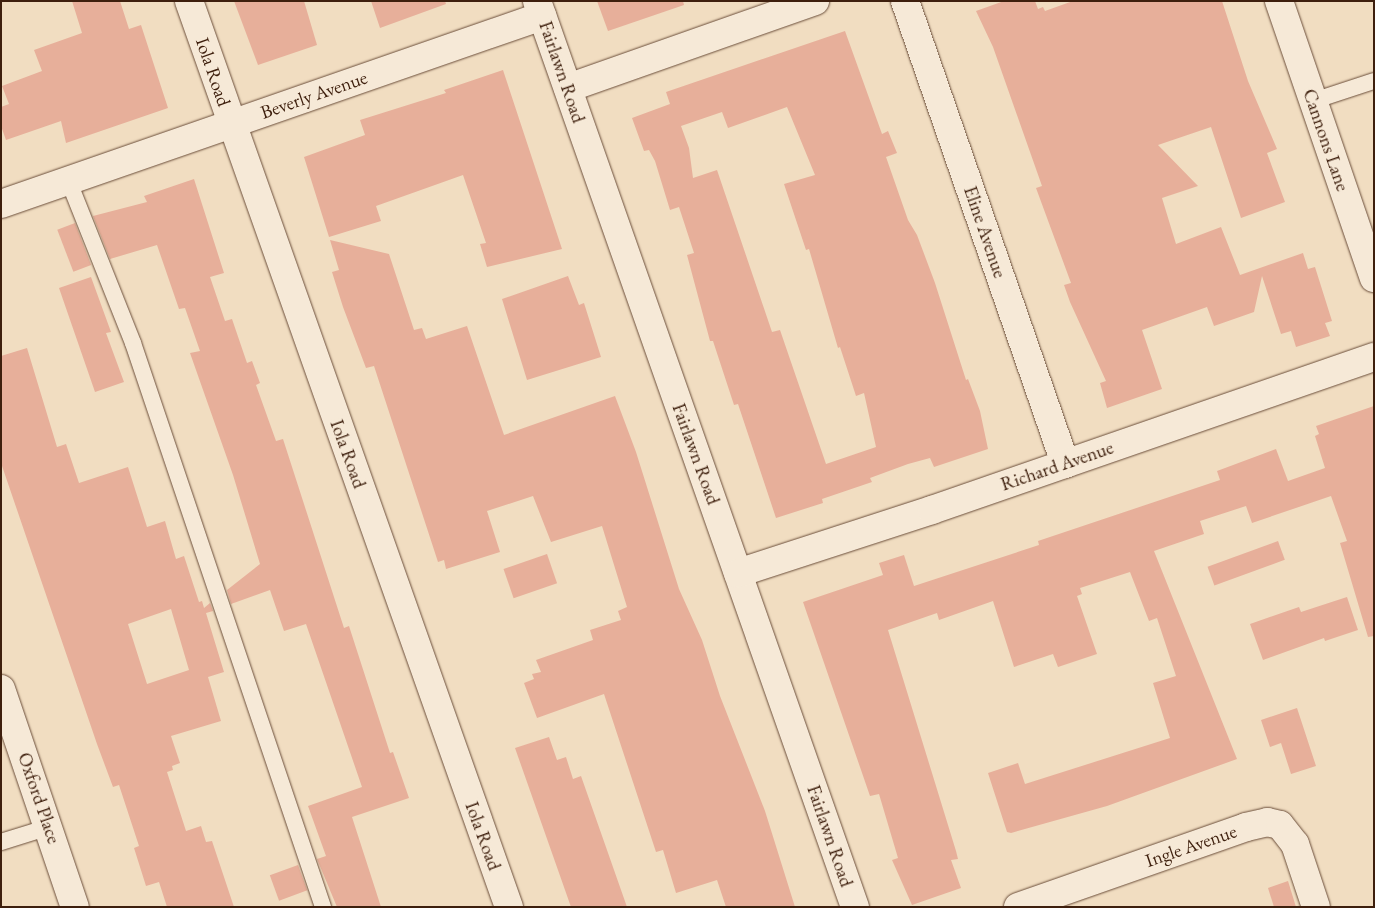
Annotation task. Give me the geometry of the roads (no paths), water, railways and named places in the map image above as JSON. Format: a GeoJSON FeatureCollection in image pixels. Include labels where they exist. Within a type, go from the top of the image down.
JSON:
{"type":"FeatureCollection","features":[{"type":"Feature","properties":{"kind":"street","name":"Iola Road"},"geometry":{"type":"LineString","coordinates":[[189,1],[509,907]]}},
{"type":"Feature","properties":{"kind":"street"},"geometry":{"type":"LineString","coordinates":[[568,88],[816,1]]}},
{"type":"Feature","properties":{"kind":"street","name":"Eline Avenue"},"geometry":{"type":"LineString","coordinates":[[905,1],[1065,464]]}},
{"type":"Feature","properties":{"kind":"street","name":"Cannons Lane"},"geometry":{"type":"LineString","coordinates":[[1279,1],[1374,278]]}},
{"type":"Feature","properties":{"kind":"street","name":"Beverly Avenue"},"geometry":{"type":"LineString","coordinates":[[1,204],[170,148],[231,123],[539,8]]}},
{"type":"Feature","properties":{"kind":"street","name":"Fairlawn Road"},"geometry":{"type":"LineString","coordinates":[[539,8],[855,907]]}},
{"type":"Feature","properties":{"kind":"street","name":"Richard Avenue"},"geometry":{"type":"LineString","coordinates":[[738,573],[1065,464],[1374,357]]}},
{"type":"Feature","properties":{"kind":"street","name":"Oxford Place"},"geometry":{"type":"LineString","coordinates":[[1,689],[75,907]]}},
{"type":"Feature","properties":{"kind":"street","name":"Ingle Avenue"},"geometry":{"type":"LineString","coordinates":[[1018,907],[1246,827],[1267,822],[1280,825],[1295,844],[1316,907]]}},
{"type":"Feature","properties":{"kind":"lane"},"geometry":{"type":"LineString","coordinates":[[1313,101],[1374,81]]}},
{"type":"Feature","properties":{"kind":"lane"},"geometry":{"type":"LineString","coordinates":[[69,182],[139,362],[323,907]]}},
{"type":"Feature","properties":{"kind":"lane"},"geometry":{"type":"LineString","coordinates":[[1,842],[49,827]]}}]}
